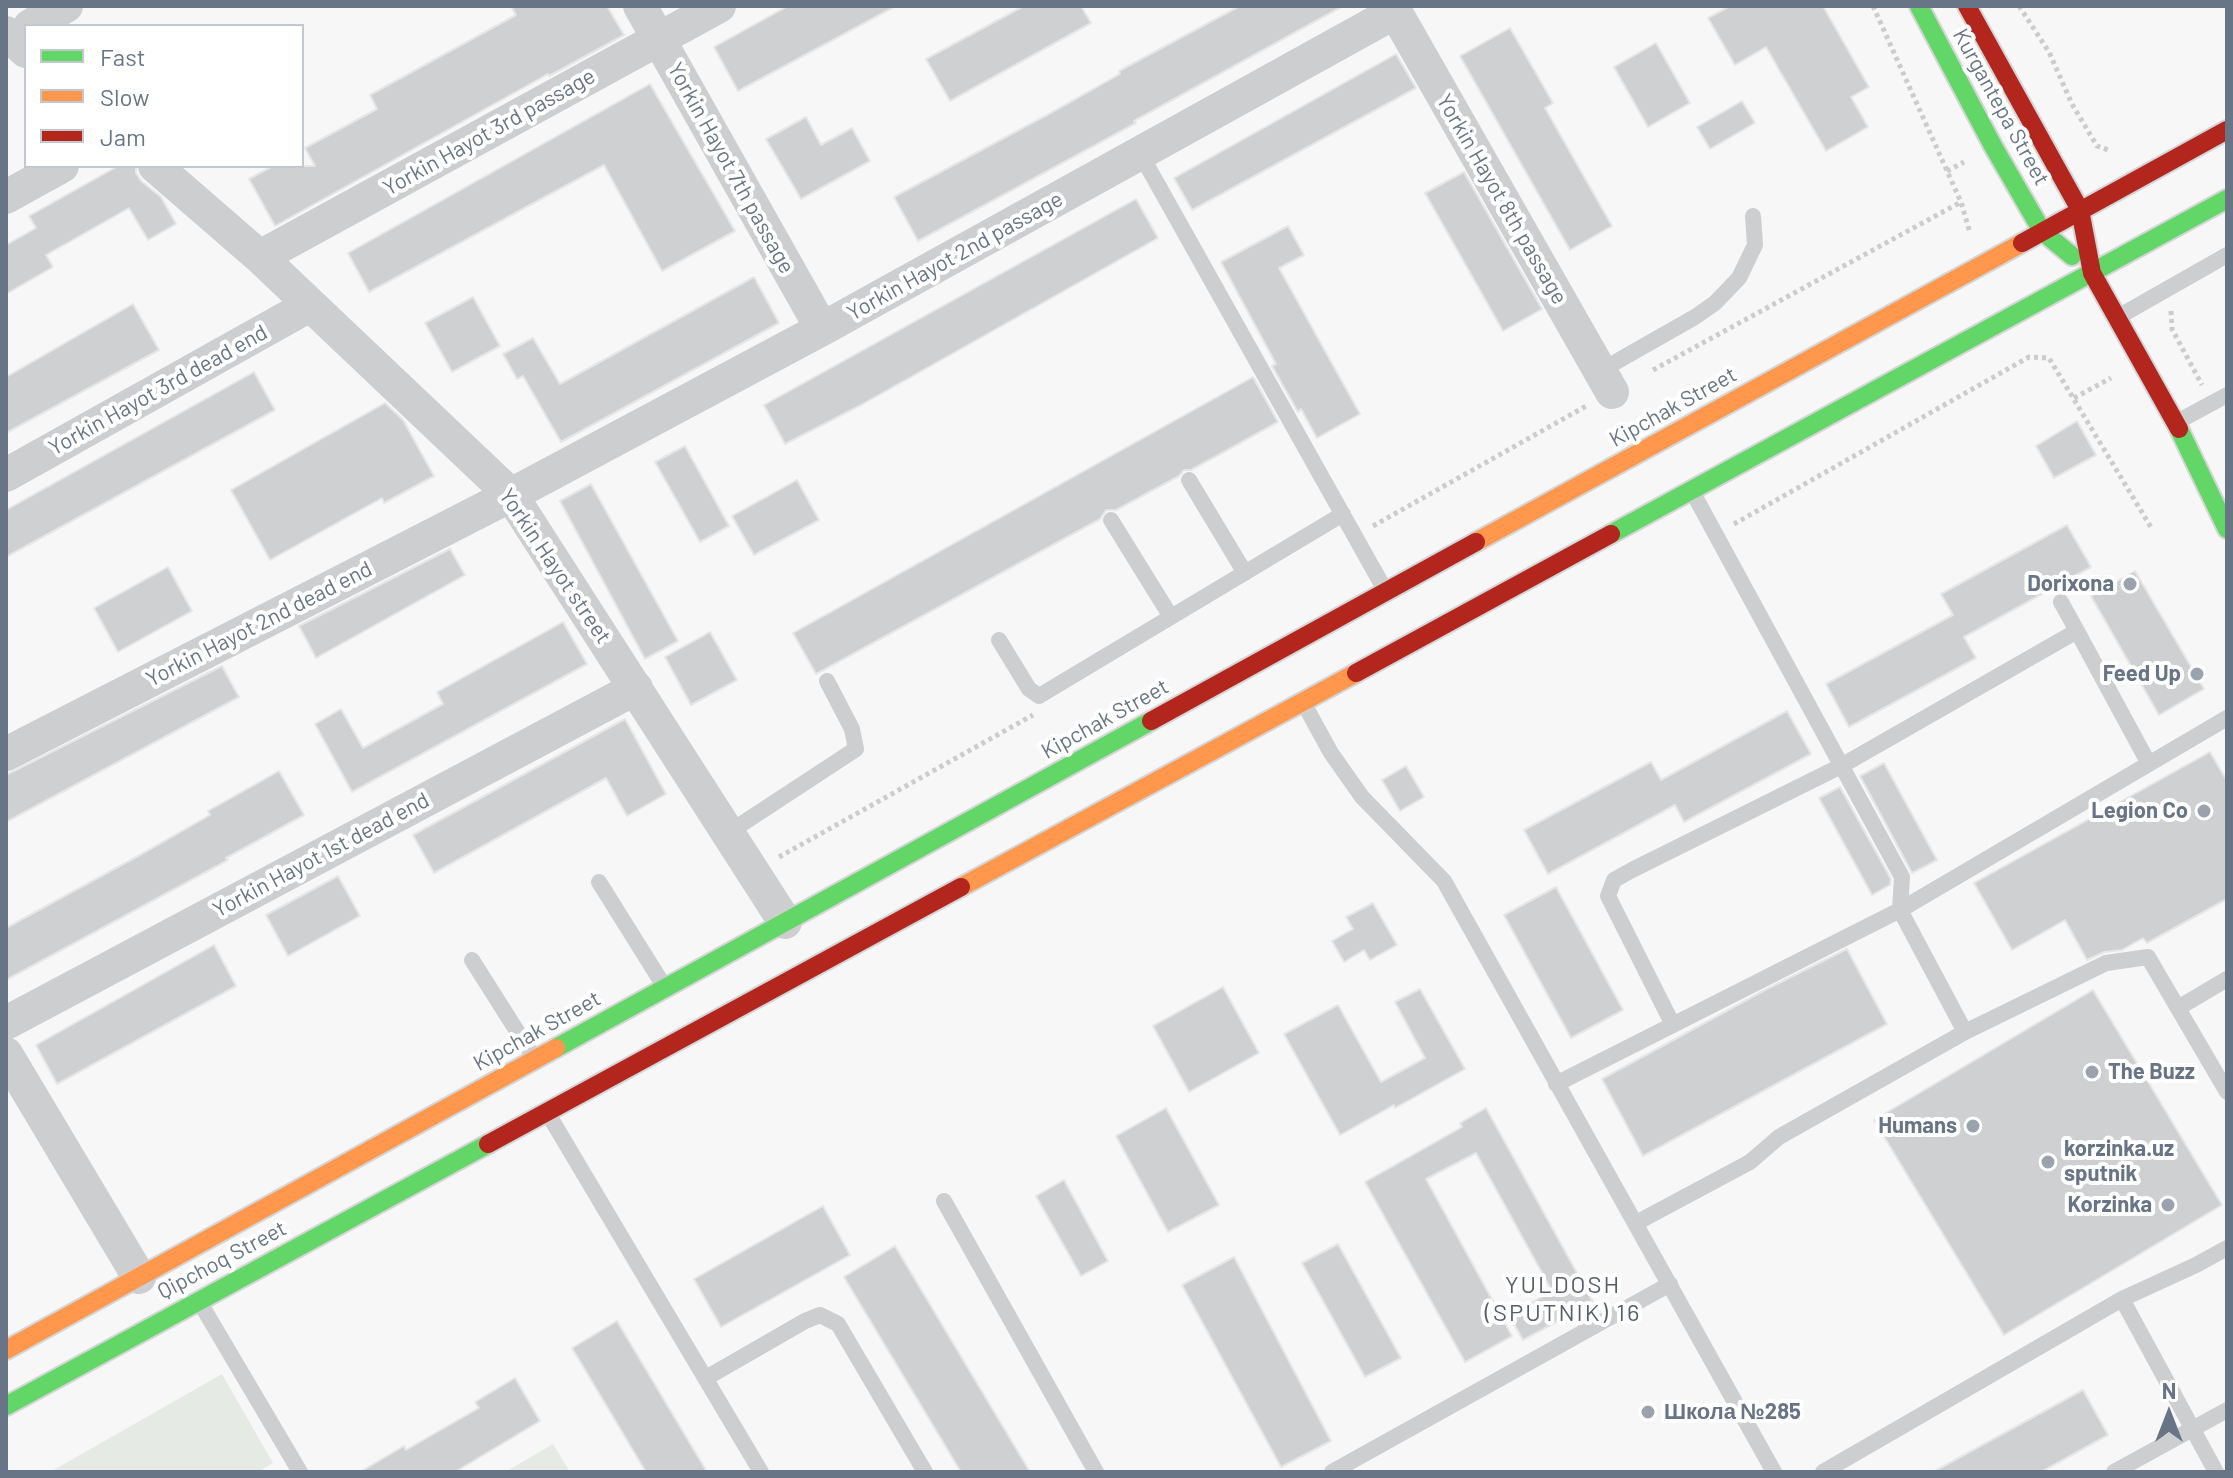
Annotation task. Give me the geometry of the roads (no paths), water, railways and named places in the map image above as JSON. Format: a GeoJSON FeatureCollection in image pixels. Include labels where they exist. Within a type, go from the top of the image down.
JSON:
{"type":"FeatureCollection","features":[{"type":"Feature","properties":{"kind":"main road","name":"Kurgantepa Street"},"geometry":{"type":"LineString","coordinates":[[1919,6],[2042,231]]}},
{"type":"Feature","properties":{"kind":"main road","name":"Kurgantepa Street"},"geometry":{"type":"LineString","coordinates":[[1967,6],[2080,210],[2092,273]]}},
{"type":"Feature","properties":{"kind":"main road","name":"Kipchak Street"},"geometry":{"type":"LineString","coordinates":[[6,1350],[2227,130]]}},
{"type":"Feature","properties":{"kind":"main road"},"geometry":{"type":"LineString","coordinates":[[437,1113],[451,1117],[460,1127],[462,1157],[2227,199]]}},
{"type":"Feature","properties":{"kind":"main road"},"geometry":{"type":"LineString","coordinates":[[2042,231],[2092,273],[2176,423],[2226,524]]}},
{"type":"Feature","properties":{"kind":"main road","name":"Qipchoq Street"},"geometry":{"type":"LineString","coordinates":[[6,1406],[462,1157]]}},
{"type":"Feature","properties":{"kind":"main road"},"geometry":{"type":"LineString","coordinates":[[30,1337],[28,1364],[43,1378],[51,1380]]}},
{"type":"Feature","properties":{"kind":"street"},"geometry":{"type":"LineString","coordinates":[[37,24],[66,6]]}},
{"type":"Feature","properties":{"kind":"street","name":"Yorkin Hayot 7th passage"},"geometry":{"type":"LineString","coordinates":[[640,6],[822,329]]}},
{"type":"Feature","properties":{"kind":"street","name":"Yorkin Hayot 3rd passage"},"geometry":{"type":"LineString","coordinates":[[260,257],[719,6]]}},
{"type":"Feature","properties":{"kind":"street","name":"Yorkin Hayot 2nd passage"},"geometry":{"type":"LineString","coordinates":[[511,495],[822,329],[1394,9]]}},
{"type":"Feature","properties":{"kind":"street","name":"Yorkin Hayot 8th passage"},"geometry":{"type":"LineString","coordinates":[[1394,9],[1606,381]]}},
{"type":"Feature","properties":{"kind":"street"},"geometry":{"type":"LineString","coordinates":[[6,197],[58,168]]}},
{"type":"Feature","properties":{"kind":"street","name":"Yorkin Hayot street"},"geometry":{"type":"LineString","coordinates":[[157,168],[260,257],[511,495],[785,922]]}},
{"type":"Feature","properties":{"kind":"street","name":"Yorkin Hayot 3rd dead end"},"geometry":{"type":"LineString","coordinates":[[6,475],[310,305]]}},
{"type":"Feature","properties":{"kind":"street","name":"Yorkin Hayot 2nd dead end"},"geometry":{"type":"LineString","coordinates":[[6,754],[511,495]]}},
{"type":"Feature","properties":{"kind":"street","name":"Yorkin Hayot 1st dead end"},"geometry":{"type":"LineString","coordinates":[[6,1023],[636,688]]}},
{"type":"Feature","properties":{"kind":"street"},"geometry":{"type":"LineString","coordinates":[[6,1054],[139,1277]]}},
{"type":"Feature","properties":{"kind":"lane"},"geometry":{"type":"LineString","coordinates":[[1140,153],[1386,592]]}},
{"type":"Feature","properties":{"kind":"lane"},"geometry":{"type":"LineString","coordinates":[[1606,381],[1715,303],[1739,278],[1755,245],[1753,216]]}},
{"type":"Feature","properties":{"kind":"lane"},"geometry":{"type":"LineString","coordinates":[[2118,317],[2227,255]]}},
{"type":"Feature","properties":{"kind":"lane"},"geometry":{"type":"LineString","coordinates":[[2176,423],[2227,395]]}},
{"type":"Feature","properties":{"kind":"lane"},"geometry":{"type":"LineString","coordinates":[[1189,480],[1245,573]]}},
{"type":"Feature","properties":{"kind":"lane"},"geometry":{"type":"LineString","coordinates":[[1692,490],[1902,877],[1900,910],[1965,1032]]}},
{"type":"Feature","properties":{"kind":"lane"},"geometry":{"type":"LineString","coordinates":[[999,640],[1029,689],[1039,696],[1343,514]]}},
{"type":"Feature","properties":{"kind":"lane"},"geometry":{"type":"LineString","coordinates":[[1111,520],[1171,617]]}},
{"type":"Feature","properties":{"kind":"lane"},"geometry":{"type":"LineString","coordinates":[[2061,602],[2149,764]]}},
{"type":"Feature","properties":{"kind":"lane"},"geometry":{"type":"LineString","coordinates":[[1673,1025],[1608,896],[1614,880],[1841,766],[2077,631]]}},
{"type":"Feature","properties":{"kind":"lane"},"geometry":{"type":"LineString","coordinates":[[728,833],[856,749],[852,729],[827,681]]}},
{"type":"Feature","properties":{"kind":"lane"},"geometry":{"type":"LineString","coordinates":[[1303,701],[1331,753],[1362,797],[1444,881],[1774,1472]]}},
{"type":"Feature","properties":{"kind":"lane"},"geometry":{"type":"LineString","coordinates":[[1556,1084],[1900,910],[2227,718]]}},
{"type":"Feature","properties":{"kind":"lane"},"geometry":{"type":"LineString","coordinates":[[599,882],[665,988]]}},
{"type":"Feature","properties":{"kind":"lane"},"geometry":{"type":"LineString","coordinates":[[1636,1223],[1750,1162],[1779,1137],[1965,1032],[2106,963],[2148,957],[2227,1092]]}},
{"type":"Feature","properties":{"kind":"lane"},"geometry":{"type":"LineString","coordinates":[[472,960],[535,1059]]}},
{"type":"Feature","properties":{"kind":"lane"},"geometry":{"type":"LineString","coordinates":[[2178,1008],[2227,979]]}},
{"type":"Feature","properties":{"kind":"lane"},"geometry":{"type":"LineString","coordinates":[[547,1111],[761,1472]]}},
{"type":"Feature","properties":{"kind":"lane"},"geometry":{"type":"LineString","coordinates":[[944,1201],[1096,1472]]}},
{"type":"Feature","properties":{"kind":"lane"},"geometry":{"type":"LineString","coordinates":[[1823,1472],[2122,1299],[2227,1248]]}},
{"type":"Feature","properties":{"kind":"lane"},"geometry":{"type":"LineString","coordinates":[[1332,1472],[1670,1284]]}},
{"type":"Feature","properties":{"kind":"lane"},"geometry":{"type":"LineString","coordinates":[[2122,1299],[2216,1472]]}},
{"type":"Feature","properties":{"kind":"lane"},"geometry":{"type":"LineString","coordinates":[[199,1300],[294,1470]]}},
{"type":"Feature","properties":{"kind":"lane"},"geometry":{"type":"LineString","coordinates":[[706,1378],[820,1315],[838,1324],[925,1472]]}},
{"type":"Feature","properties":{"kind":"lane"},"geometry":{"type":"LineString","coordinates":[[2114,1472],[2227,1410]]}},
{"type":"Feature","properties":{"kind":"place","name":"Dorixona"},"geometry":{"type":"Point","coordinates":[2130,584]}},
{"type":"Feature","properties":{"kind":"place","name":"Feed Up"},"geometry":{"type":"Point","coordinates":[2197,674]}},
{"type":"Feature","properties":{"kind":"place","name":"Legion Co"},"geometry":{"type":"Point","coordinates":[2204,811]}},
{"type":"Feature","properties":{"kind":"place","name":"The Buzz"},"geometry":{"type":"Point","coordinates":[2092,1072]}},
{"type":"Feature","properties":{"kind":"place","name":"Humans"},"geometry":{"type":"Point","coordinates":[1973,1126]}},
{"type":"Feature","properties":{"kind":"place","name":"korzinka.uz sputnik"},"geometry":{"type":"Point","coordinates":[2048,1162]}},
{"type":"Feature","properties":{"kind":"place","name":"Korzinka"},"geometry":{"type":"Point","coordinates":[2168,1205]}},
{"type":"Feature","properties":{"kind":"place","name":"Школа №285"},"geometry":{"type":"Point","coordinates":[1648,1412]}},
{"type":"Feature","properties":{"kind":"district","name":"YULDOSH (SPUTNIK) 16"},"geometry":{"type":"Point","coordinates":[1563,1299]}}]}
